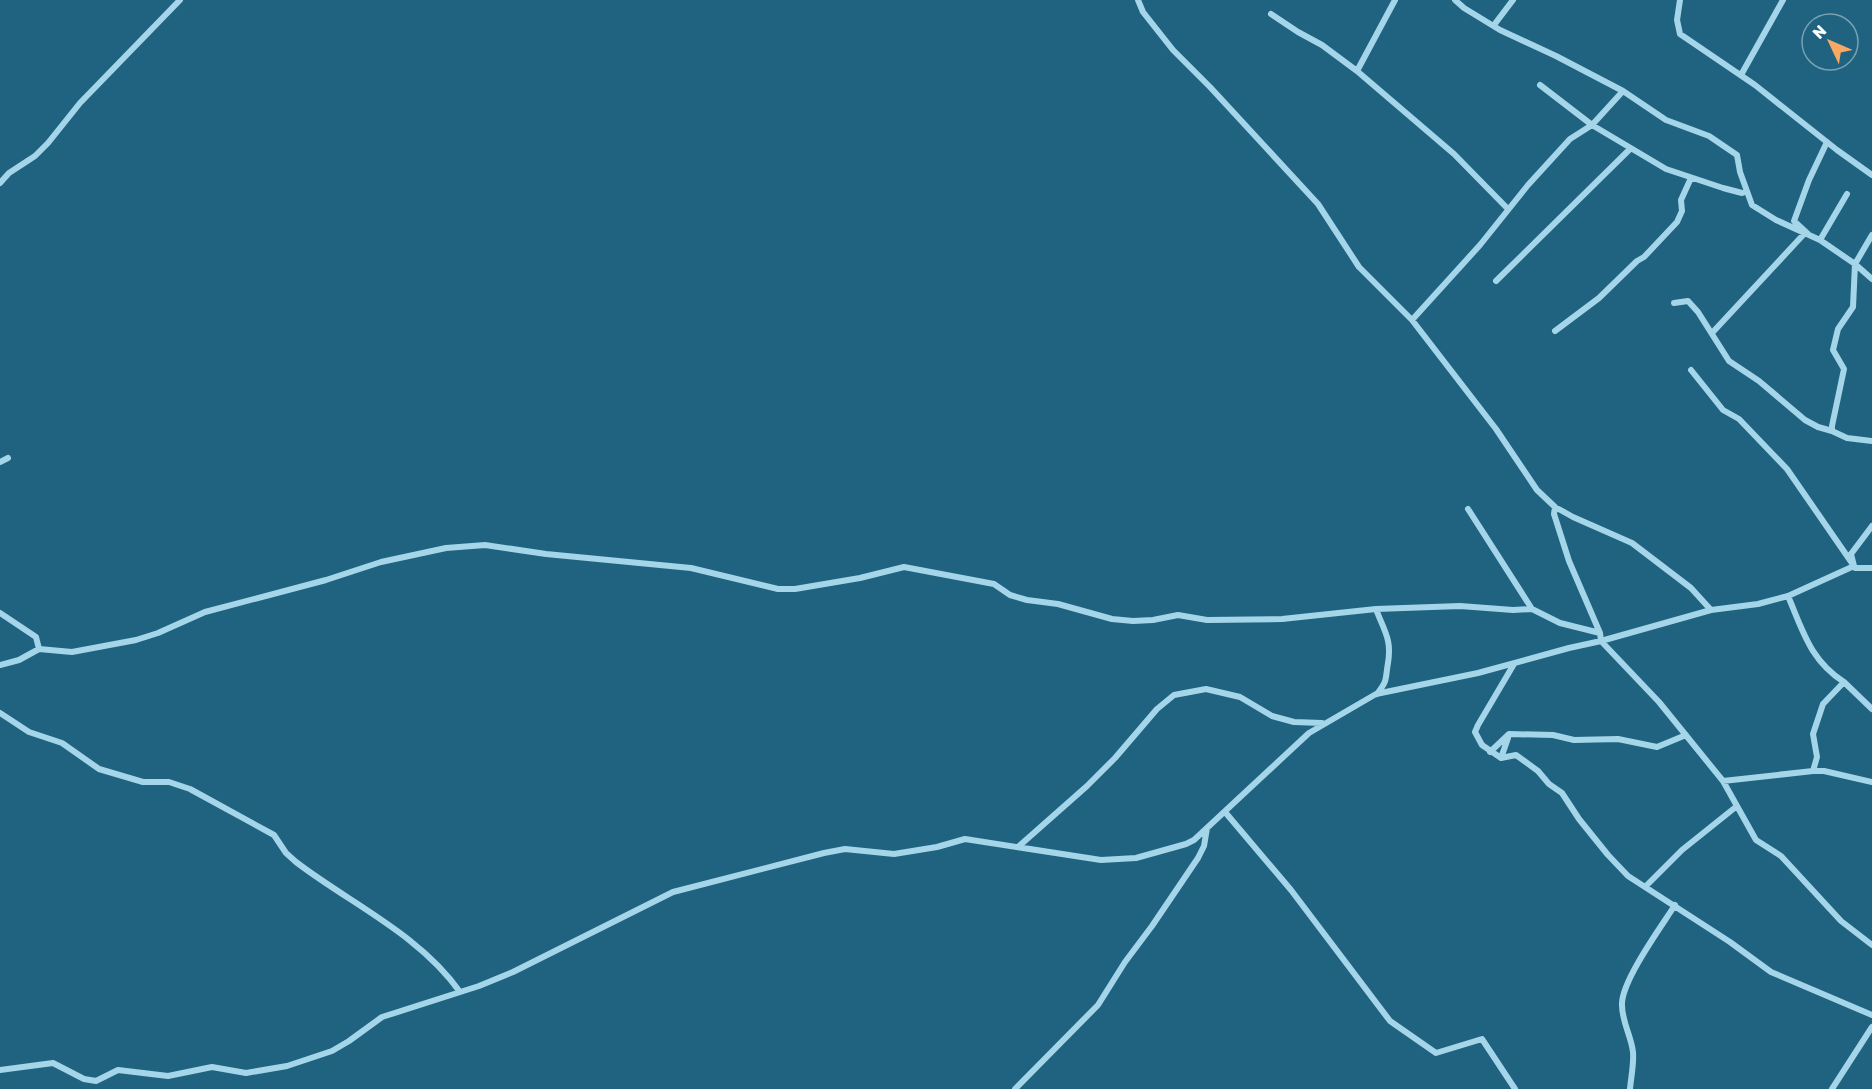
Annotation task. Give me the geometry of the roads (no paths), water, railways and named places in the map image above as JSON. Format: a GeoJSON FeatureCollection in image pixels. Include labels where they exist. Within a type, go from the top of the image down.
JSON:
{"type":"FeatureCollection","features":[{"type":"Feature","properties":{"kind":"street"},"geometry":{"type":"LineString","coordinates":[[0,183],[48,143],[80,103],[180,0]]}},
{"type":"Feature","properties":{"kind":"street"},"geometry":{"type":"LineString","coordinates":[[1138,0],[1143,12],[1173,50],[1318,204],[1359,267],[1412,320],[1496,429],[1537,490],[1556,507],[1632,543],[1691,588],[1711,610]]}},
{"type":"Feature","properties":{"kind":"street"},"geometry":{"type":"LineString","coordinates":[[1357,71],[1395,0]]}},
{"type":"Feature","properties":{"kind":"street"},"geometry":{"type":"LineString","coordinates":[[1455,0],[1464,8],[1494,25],[1623,91],[1666,120],[1709,136],[1737,155],[1740,172],[1752,205],[1776,220],[1820,240],[1855,264],[1872,279]]}},
{"type":"Feature","properties":{"kind":"street"},"geometry":{"type":"LineString","coordinates":[[1494,25],[1513,0]]}},
{"type":"Feature","properties":{"kind":"street"},"geometry":{"type":"LineString","coordinates":[[1680,0],[1677,20],[1680,34],[1741,75],[1872,175]]}},
{"type":"Feature","properties":{"kind":"street"},"geometry":{"type":"LineString","coordinates":[[1741,75],[1783,0]]}},
{"type":"Feature","properties":{"kind":"street"},"geometry":{"type":"LineString","coordinates":[[1271,14],[1322,45],[1357,71],[1454,154],[1508,209]]}},
{"type":"Feature","properties":{"kind":"street"},"geometry":{"type":"LineString","coordinates":[[1540,85],[1592,125],[1666,169],[1742,193],[1747,190]]}},
{"type":"Feature","properties":{"kind":"street"},"geometry":{"type":"LineString","coordinates":[[1412,320],[1480,245],[1508,209],[1570,139],[1592,125],[1623,91]]}},
{"type":"Feature","properties":{"kind":"street"},"geometry":{"type":"LineString","coordinates":[[1806,235],[1794,220],[1827,142]]}},
{"type":"Feature","properties":{"kind":"street"},"geometry":{"type":"LineString","coordinates":[[1496,281],[1630,149]]}},
{"type":"Feature","properties":{"kind":"street"},"geometry":{"type":"LineString","coordinates":[[1555,331],[1599,298],[1644,257],[1677,222],[1682,211],[1681,200],[1691,178]]}},
{"type":"Feature","properties":{"kind":"street"},"geometry":{"type":"LineString","coordinates":[[1820,240],[1847,194]]}},
{"type":"Feature","properties":{"kind":"street"},"geometry":{"type":"LineString","coordinates":[[1712,333],[1806,235]]}},
{"type":"Feature","properties":{"kind":"street"},"geometry":{"type":"LineString","coordinates":[[1832,431],[1844,369],[1833,350],[1838,329],[1852,307],[1855,264],[1872,235]]}},
{"type":"Feature","properties":{"kind":"street"},"geometry":{"type":"LineString","coordinates":[[1674,303],[1688,301],[1729,361],[1759,381],[1770,393],[1804,420],[1847,438],[1872,441]]}},
{"type":"Feature","properties":{"kind":"street"},"geometry":{"type":"LineString","coordinates":[[1691,370],[1723,410],[1739,420],[1786,469],[1854,566],[1872,568]]}},
{"type":"Feature","properties":{"kind":"street"},"geometry":{"type":"LineString","coordinates":[[0,462],[8,458]]}},
{"type":"Feature","properties":{"kind":"street"},"geometry":{"type":"LineString","coordinates":[[1556,507],[1554,514],[1569,561],[1600,633],[1601,641],[1659,702],[1723,781],[1756,840],[1781,856],[1841,921],[1872,945]]}},
{"type":"Feature","properties":{"kind":"street"},"geometry":{"type":"LineString","coordinates":[[1468,509],[1532,609]]}},
{"type":"Feature","properties":{"kind":"street"},"geometry":{"type":"LineString","coordinates":[[1854,566],[1851,554],[1872,526]]}},
{"type":"Feature","properties":{"kind":"street"},"geometry":{"type":"LineString","coordinates":[[0,665],[19,660],[39,649],[72,652],[136,640],[205,612],[326,580],[381,562],[446,548],[485,545],[546,554],[691,568],[778,589],[795,589],[860,578],[904,567],[994,584],[1010,595],[1028,600],[1058,604],[1112,619],[1133,621],[1178,615],[1207,620],[1282,619],[1376,609],[1460,606],[1532,609],[1560,623],[1600,633]]}},
{"type":"Feature","properties":{"kind":"street"},"geometry":{"type":"LineString","coordinates":[[0,1070],[53,1064],[96,1081],[118,1070],[168,1076],[212,1067],[238,1073],[287,1066],[322,1055],[349,1041],[382,1017],[513,972],[673,892],[845,849],[894,854],[937,847],[965,839],[1101,860],[1136,858],[1194,840],[1308,733],[1376,694],[1514,664],[1711,610],[1758,604],[1788,596],[1854,566]]}},
{"type":"Feature","properties":{"kind":"street"},"geometry":{"type":"LineString","coordinates":[[1788,596],[1812,653],[1872,709]]}},
{"type":"Feature","properties":{"kind":"street"},"geometry":{"type":"LineString","coordinates":[[1376,609],[1389,639],[1391,651],[1386,682],[1376,694]]}},
{"type":"Feature","properties":{"kind":"street"},"geometry":{"type":"LineString","coordinates":[[0,613],[36,637],[39,649]]}},
{"type":"Feature","properties":{"kind":"street"},"geometry":{"type":"LineString","coordinates":[[1514,664],[1475,732],[1482,745],[1501,758],[1516,755],[1562,792],[1579,819],[1628,876],[1675,905],[1771,972],[1872,1015]]}},
{"type":"Feature","properties":{"kind":"street"},"geometry":{"type":"LineString","coordinates":[[1813,771],[1817,757],[1813,734],[1816,724],[1823,704],[1844,682]]}},
{"type":"Feature","properties":{"kind":"street"},"geometry":{"type":"LineString","coordinates":[[1018,847],[1087,786],[1115,758],[1157,709],[1174,694],[1206,689],[1240,697],[1272,716],[1294,722],[1323,723]]}},
{"type":"Feature","properties":{"kind":"street"},"geometry":{"type":"LineString","coordinates":[[0,713],[29,732],[62,743],[99,769],[143,782],[175,783],[255,822],[276,836],[286,853],[296,862],[366,908],[440,966],[460,992]]}},
{"type":"Feature","properties":{"kind":"street"},"geometry":{"type":"LineString","coordinates":[[1490,752],[1509,734],[1553,735],[1574,740],[1618,739],[1657,747],[1686,735]]}},
{"type":"Feature","properties":{"kind":"street"},"geometry":{"type":"LineString","coordinates":[[1501,758],[1509,734]]}},
{"type":"Feature","properties":{"kind":"street"},"geometry":{"type":"LineString","coordinates":[[1723,781],[1813,771],[1872,782]]}},
{"type":"Feature","properties":{"kind":"street"},"geometry":{"type":"LineString","coordinates":[[1645,887],[1682,850],[1737,806]]}},
{"type":"Feature","properties":{"kind":"street"},"geometry":{"type":"LineString","coordinates":[[1225,812],[1291,890],[1390,1021],[1436,1053],[1482,1039],[1515,1089]]}},
{"type":"Feature","properties":{"kind":"street"},"geometry":{"type":"LineString","coordinates":[[1015,1089],[1098,1005],[1197,858],[1204,846],[1207,828]]}},
{"type":"Feature","properties":{"kind":"street"},"geometry":{"type":"LineString","coordinates":[[1630,1089],[1633,1054],[1625,1026],[1622,1003],[1624,994],[1644,953],[1675,905]]}},
{"type":"Feature","properties":{"kind":"street"},"geometry":{"type":"LineString","coordinates":[[1832,1089],[1872,1027]]}}]}
